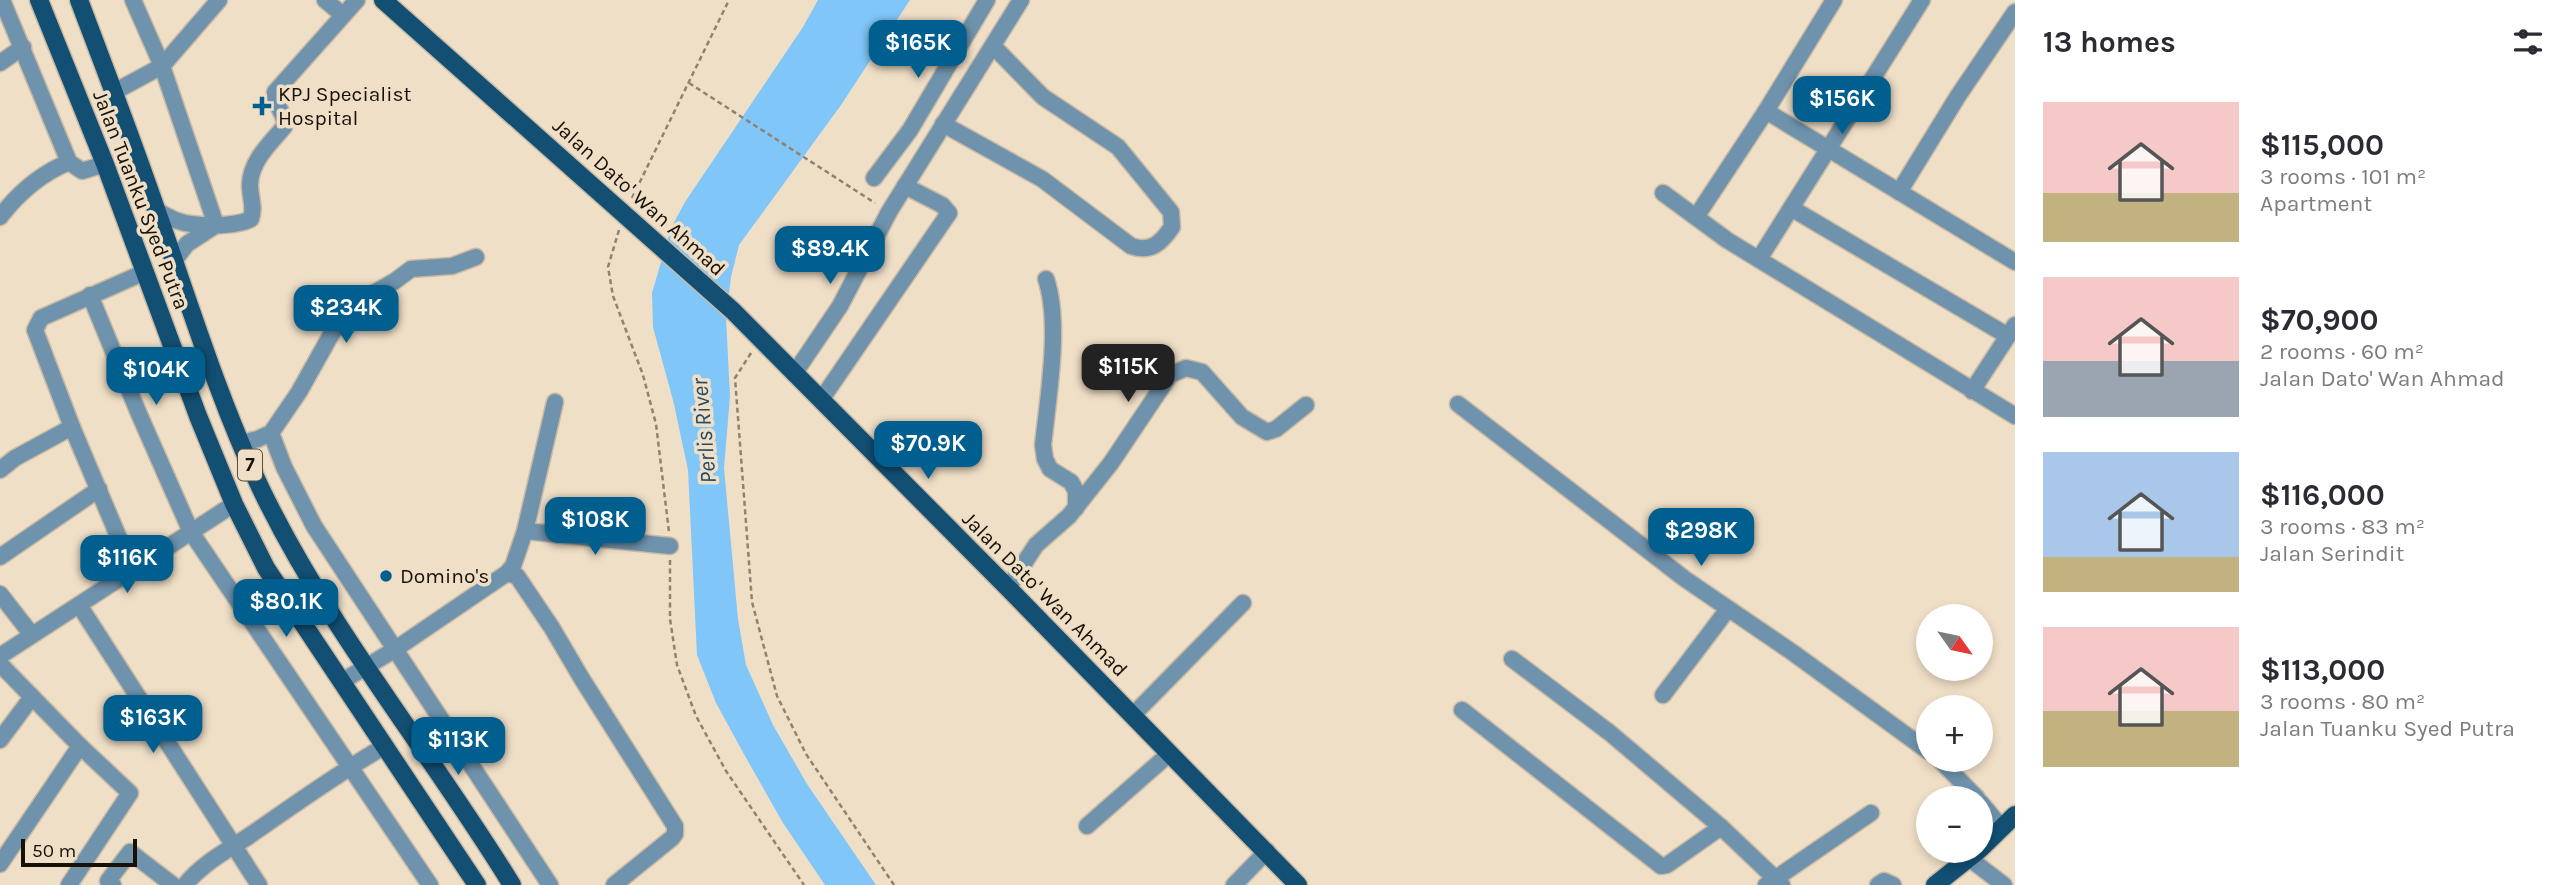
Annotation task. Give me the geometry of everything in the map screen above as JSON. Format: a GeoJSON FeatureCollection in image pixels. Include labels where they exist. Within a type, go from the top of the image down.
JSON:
{"type":"FeatureCollection","features":[{"type":"Feature","properties":{"kind":"main road","name":"Jalan Tuanku Syed Putra"},"geometry":{"type":"LineString","coordinates":[[39,0],[105,164],[234,504],[266,568],[477,885]]}},
{"type":"Feature","properties":{"kind":"main road","name":"Jalan Tuanku Syed Putra"},"geometry":{"type":"LineString","coordinates":[[79,0],[173,261],[260,487],[308,578],[512,885]]}},
{"type":"Feature","properties":{"kind":"main road","name":"Jalan Dato' Wan Ahmad"},"geometry":{"type":"LineString","coordinates":[[383,0],[733,311],[1298,885]]}},
{"type":"Feature","properties":{"kind":"main road"},"geometry":{"type":"LineString","coordinates":[[1993,837],[2009,821]]}},
{"type":"Feature","properties":{"kind":"main road"},"geometry":{"type":"LineString","coordinates":[[1935,885],[1964,863]]}},
{"type":"Feature","properties":{"kind":"street"},"geometry":{"type":"LineString","coordinates":[[2,0],[69,162],[82,172],[105,164]]}},
{"type":"Feature","properties":{"kind":"street"},"geometry":{"type":"LineString","coordinates":[[133,0],[162,66],[216,225]]}},
{"type":"Feature","properties":{"kind":"street"},"geometry":{"type":"LineString","coordinates":[[114,93],[162,66],[219,0]]}},
{"type":"Feature","properties":{"kind":"street"},"geometry":{"type":"LineString","coordinates":[[325,0],[343,15]]}},
{"type":"Feature","properties":{"kind":"street"},"geometry":{"type":"LineString","coordinates":[[157,211],[178,221],[216,225],[242,223],[251,219],[254,208],[250,186],[252,171],[285,122],[284,116],[276,107],[275,92],[357,0]]}},
{"type":"Feature","properties":{"kind":"street"},"geometry":{"type":"LineString","coordinates":[[874,178],[910,130],[987,0]]}},
{"type":"Feature","properties":{"kind":"street"},"geometry":{"type":"LineString","coordinates":[[794,374],[840,306],[905,186],[1021,0]]}},
{"type":"Feature","properties":{"kind":"street"},"geometry":{"type":"LineString","coordinates":[[1696,216],[1766,111],[1834,0]]}},
{"type":"Feature","properties":{"kind":"street"},"geometry":{"type":"LineString","coordinates":[[1759,259],[1922,0]]}},
{"type":"Feature","properties":{"kind":"street"},"geometry":{"type":"LineString","coordinates":[[1899,192],[1958,96],[2015,12]]}},
{"type":"Feature","properties":{"kind":"street"},"geometry":{"type":"LineString","coordinates":[[0,62],[23,47]]}},
{"type":"Feature","properties":{"kind":"street"},"geometry":{"type":"LineString","coordinates":[[943,124],[1042,179],[1131,246],[1142,250],[1152,247],[1166,237],[1172,227],[1171,212],[1118,147],[1043,97],[993,47]]}},
{"type":"Feature","properties":{"kind":"street"},"geometry":{"type":"LineString","coordinates":[[1766,111],[2015,262]]}},
{"type":"Feature","properties":{"kind":"street"},"geometry":{"type":"LineString","coordinates":[[0,217],[25,188],[49,171],[69,162]]}},
{"type":"Feature","properties":{"kind":"street"},"geometry":{"type":"LineString","coordinates":[[821,400],[949,213],[942,205],[905,186]]}},
{"type":"Feature","properties":{"kind":"street"},"geometry":{"type":"LineString","coordinates":[[1663,193],[1759,259],[2015,416]]}},
{"type":"Feature","properties":{"kind":"street"},"geometry":{"type":"LineString","coordinates":[[1791,208],[2011,330],[1972,391]]}},
{"type":"Feature","properties":{"kind":"street"},"geometry":{"type":"LineString","coordinates":[[173,261],[187,244],[216,225]]}},
{"type":"Feature","properties":{"kind":"street"},"geometry":{"type":"LineString","coordinates":[[241,443],[271,433],[299,392],[332,333],[358,302],[411,269],[452,266],[476,257]]}},
{"type":"Feature","properties":{"kind":"street"},"geometry":{"type":"LineString","coordinates":[[132,569],[36,337],[36,326],[41,318],[145,272]]}},
{"type":"Feature","properties":{"kind":"street"},"geometry":{"type":"LineString","coordinates":[[1046,279],[1052,296],[1052,340],[1043,445],[1045,459],[1050,468],[1071,482],[1076,491],[1076,508]]}},
{"type":"Feature","properties":{"kind":"street"},"geometry":{"type":"LineString","coordinates":[[90,295],[191,532],[430,885]]}},
{"type":"Feature","properties":{"kind":"street"},"geometry":{"type":"LineString","coordinates":[[1008,588],[1037,545],[1076,508],[1111,463],[1170,375],[1186,369],[1202,372],[1216,384],[1242,417],[1267,432],[1276,429],[1306,405]]}},
{"type":"Feature","properties":{"kind":"street"},"geometry":{"type":"LineString","coordinates":[[341,682],[394,650],[507,573],[513,566],[525,531],[555,402]]}},
{"type":"Feature","properties":{"kind":"street"},"geometry":{"type":"LineString","coordinates":[[1458,404],[1674,571],[1916,741]]}},
{"type":"Feature","properties":{"kind":"street"},"geometry":{"type":"LineString","coordinates":[[0,470],[15,458],[72,427]]}},
{"type":"Feature","properties":{"kind":"street"},"geometry":{"type":"LineString","coordinates":[[271,433],[284,467],[314,526],[550,885]]}},
{"type":"Feature","properties":{"kind":"street"},"geometry":{"type":"LineString","coordinates":[[0,557],[99,489]]}},
{"type":"Feature","properties":{"kind":"street"},"geometry":{"type":"LineString","coordinates":[[0,656],[234,504]]}},
{"type":"Feature","properties":{"kind":"street"},"geometry":{"type":"LineString","coordinates":[[525,531],[670,547]]}},
{"type":"Feature","properties":{"kind":"street"},"geometry":{"type":"LineString","coordinates":[[507,573],[517,576],[552,628],[675,826],[672,838],[614,885]]}},
{"type":"Feature","properties":{"kind":"street"},"geometry":{"type":"LineString","coordinates":[[0,594],[32,635]]}},
{"type":"Feature","properties":{"kind":"street"},"geometry":{"type":"LineString","coordinates":[[1133,715],[1244,603]]}},
{"type":"Feature","properties":{"kind":"street"},"geometry":{"type":"LineString","coordinates":[[79,605],[259,885]]}},
{"type":"Feature","properties":{"kind":"street"},"geometry":{"type":"LineString","coordinates":[[1663,695],[1728,609]]}},
{"type":"Feature","properties":{"kind":"street"},"geometry":{"type":"LineString","coordinates":[[1512,659],[1610,733],[1721,827],[1774,883],[1871,813]]}},
{"type":"Feature","properties":{"kind":"street"},"geometry":{"type":"LineString","coordinates":[[0,664],[130,793],[69,885]]}},
{"type":"Feature","properties":{"kind":"street"},"geometry":{"type":"LineString","coordinates":[[0,740],[32,697]]}},
{"type":"Feature","properties":{"kind":"street"},"geometry":{"type":"LineString","coordinates":[[1462,710],[1661,866],[1667,865],[1721,827]]}},
{"type":"Feature","properties":{"kind":"street"},"geometry":{"type":"LineString","coordinates":[[0,864],[80,746]]}},
{"type":"Feature","properties":{"kind":"street"},"geometry":{"type":"LineString","coordinates":[[185,885],[192,876],[234,846],[350,766],[385,746]]}},
{"type":"Feature","properties":{"kind":"street"},"geometry":{"type":"LineString","coordinates":[[1087,826],[1168,754]]}},
{"type":"Feature","properties":{"kind":"street"},"geometry":{"type":"LineString","coordinates":[[1952,772],[1965,786]]}},
{"type":"Feature","properties":{"kind":"street"},"geometry":{"type":"LineString","coordinates":[[1993,811],[2009,821]]}},
{"type":"Feature","properties":{"kind":"street"},"geometry":{"type":"LineString","coordinates":[[1234,885],[1267,851]]}},
{"type":"Feature","properties":{"kind":"street"},"geometry":{"type":"LineString","coordinates":[[113,885],[108,881],[130,852],[173,885]]}},
{"type":"Feature","properties":{"kind":"street"},"geometry":{"type":"LineString","coordinates":[[1985,863],[2004,885]]}},
{"type":"Feature","properties":{"kind":"street"},"geometry":{"type":"LineString","coordinates":[[1878,885],[1884,881],[1893,885]]}},
{"type":"Feature","properties":{"kind":"path"},"geometry":{"type":"LineString","coordinates":[[624,214],[729,0]]}},
{"type":"Feature","properties":{"kind":"path"},"geometry":{"type":"LineString","coordinates":[[689,83],[890,212]]}},
{"type":"Feature","properties":{"kind":"path"},"geometry":{"type":"LineString","coordinates":[[761,339],[735,378],[752,601],[763,647],[777,696],[806,754],[894,885]]}},
{"type":"Feature","properties":{"kind":"water","name":"Perlis River"},"geometry":{"type":"Polygon","coordinates":[[[818,0],[910,0],[841,105],[739,245],[731,277],[726,318],[730,396],[724,468],[738,619],[746,665],[773,725],[807,784],[876,885],[825,885],[783,823],[716,703],[697,655],[688,470],[653,327],[652,293],[671,228],[685,202],[803,27],[818,0]]]}},
{"type":"Feature","properties":{"kind":"place","name":"KPJ Specialist Hospital"},"geometry":{"type":"Point","coordinates":[262,106]}},
{"type":"Feature","properties":{"kind":"place","name":"Domino's"},"geometry":{"type":"Point","coordinates":[386,576]}}]}
